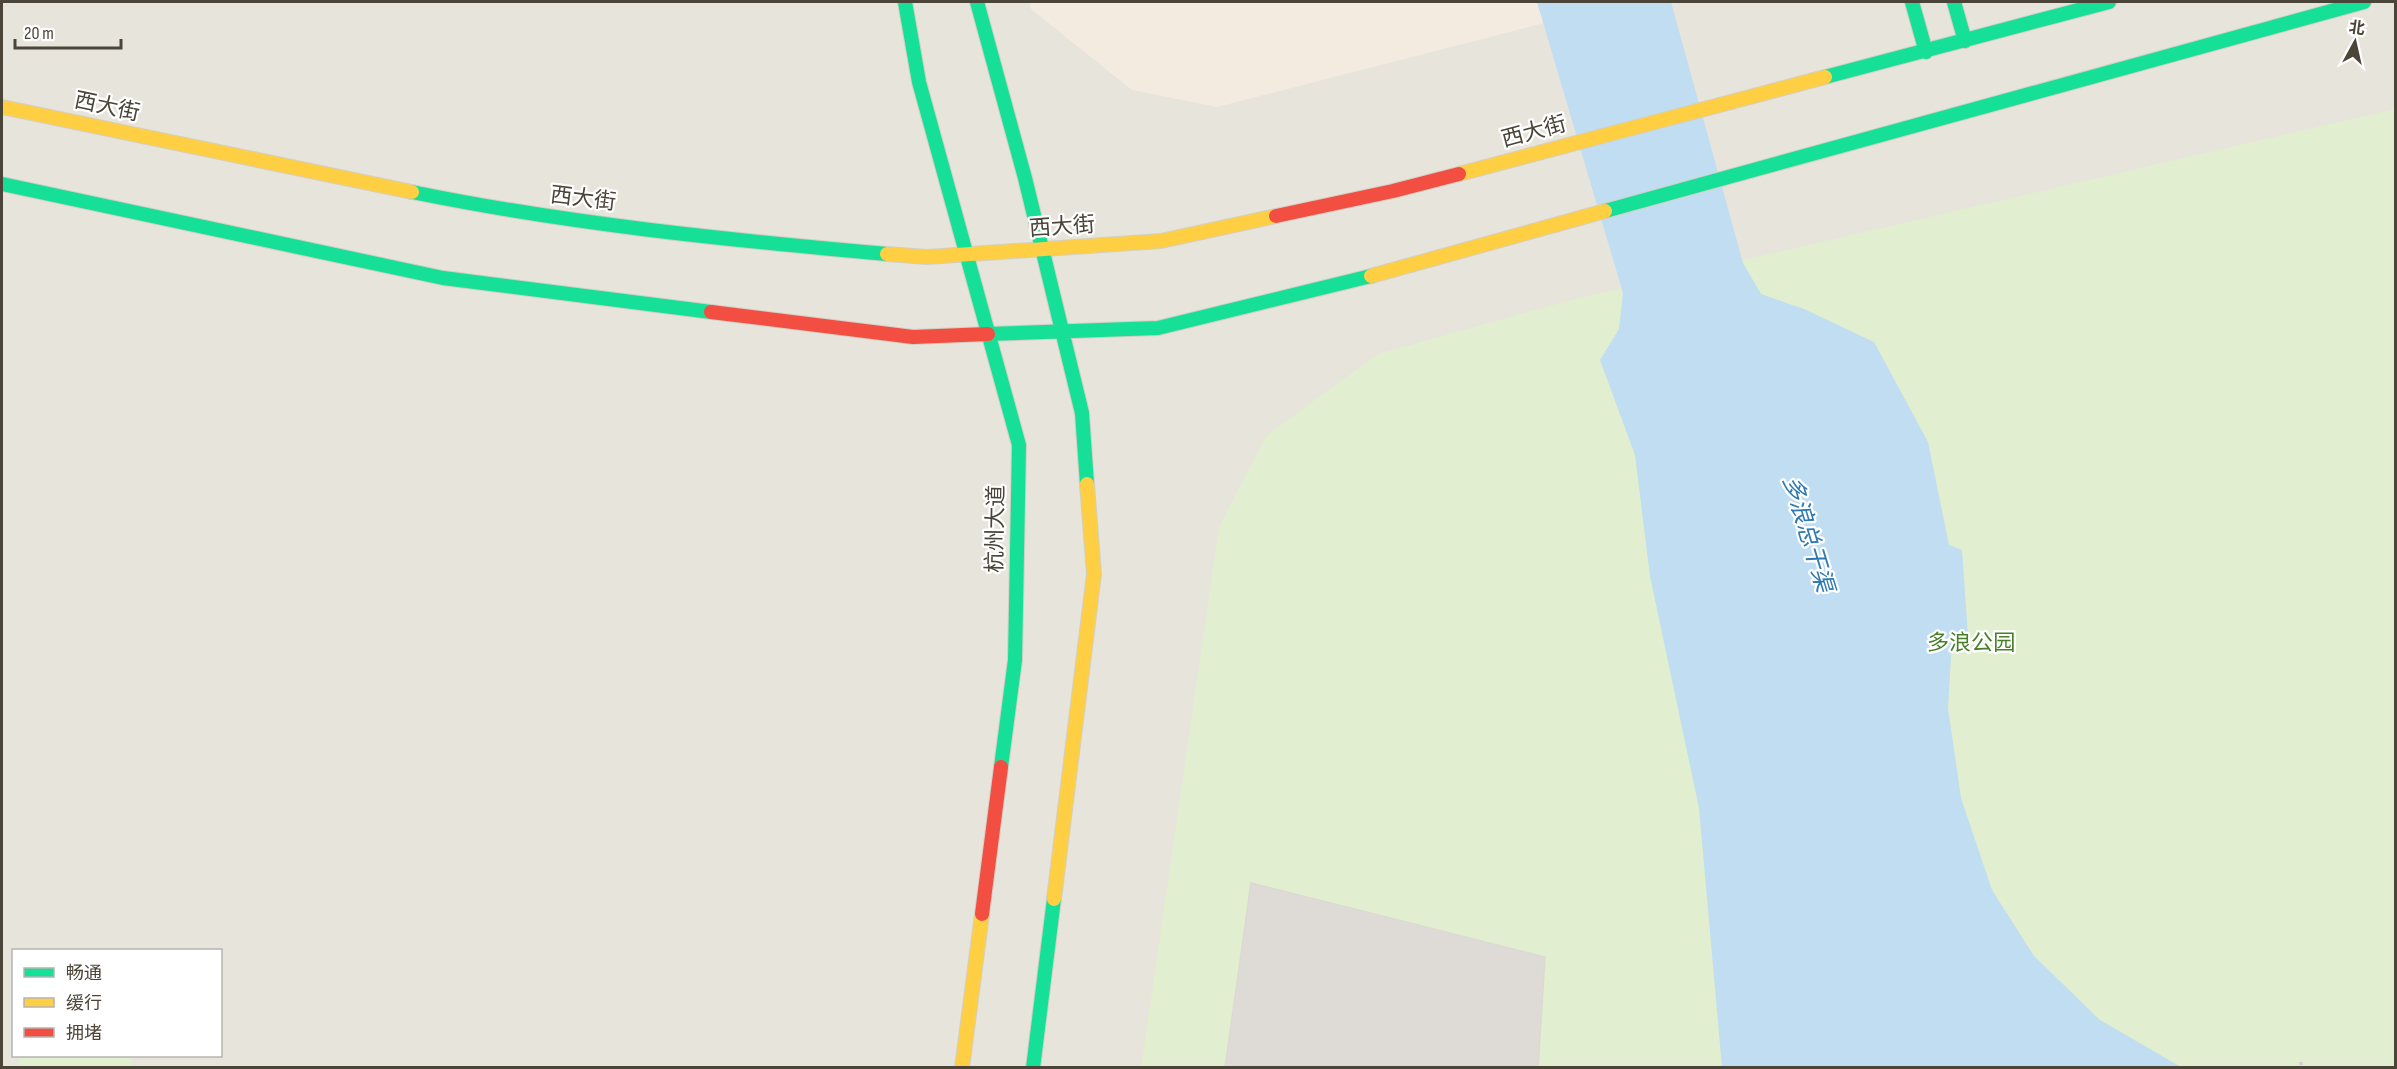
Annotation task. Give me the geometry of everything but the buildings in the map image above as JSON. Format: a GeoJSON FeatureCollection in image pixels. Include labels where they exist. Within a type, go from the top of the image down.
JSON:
{"type":"FeatureCollection","features":[{"type":"Feature","properties":{"kind":"main road","name":"杭州大道"},"geometry":{"type":"LineString","coordinates":[[905,2],[920,82],[1019,445],[1015,660],[962,1068]]}},
{"type":"Feature","properties":{"kind":"main road"},"geometry":{"type":"LineString","coordinates":[[977,2],[1025,178],[1082,413],[1094,574],[1033,1068]]}},
{"type":"Feature","properties":{"kind":"main road"},"geometry":{"type":"LineString","coordinates":[[1912,2],[1926,52]]}},
{"type":"Feature","properties":{"kind":"main road"},"geometry":{"type":"LineString","coordinates":[[1954,2],[1965,41]]}},
{"type":"Feature","properties":{"kind":"main road","name":"西大街"},"geometry":{"type":"LineString","coordinates":[[2,107],[490,208],[762,243],[927,257],[1161,241],[1393,191],[2109,2]]}},
{"type":"Feature","properties":{"kind":"main road"},"geometry":{"type":"LineString","coordinates":[[2,184],[443,278],[913,337],[1158,327],[1351,281],[2364,2]]}},
{"type":"Feature","properties":{"kind":"shaded area"},"geometry":{"type":"Polygon","coordinates":[[[2,2],[2395,2],[2395,1067],[2,1068],[2,2]]]}},
{"type":"Feature","properties":{"kind":"shaded area"},"geometry":{"type":"Polygon","coordinates":[[[1029,2],[1626,2],[1217,107],[1132,90],[1031,9],[1029,2]]]}},
{"type":"Feature","properties":{"kind":"green space","name":"多浪公园"},"geometry":{"type":"Polygon","coordinates":[[[2395,109],[2395,1067],[1141,1068],[1219,527],[1266,436],[1378,354],[1571,300],[2395,109]]]}},
{"type":"Feature","properties":{"kind":"green space"},"geometry":{"type":"Polygon","coordinates":[[[19,1057],[132,1057],[131,1067],[18,1067],[19,1057]]]}},
{"type":"Feature","properties":{"kind":"water","name":"多浪总干渠"},"geometry":{"type":"Polygon","coordinates":[[[1537,2],[1671,2],[1743,263],[1761,294],[1804,309],[1874,342],[1928,442],[1949,545],[1962,550],[1968,637],[1952,639],[1948,708],[1961,798],[1992,890],[2034,956],[2100,1020],[2181,1067],[1722,1067],[1699,808],[1650,576],[1635,455],[1600,360],[1619,329],[1623,293],[1537,2]]]}},
{"type":"Feature","properties":{"kind":"traffic: fast"},"geometry":{"type":"LineString","coordinates":[[905,2],[919,82],[1019,445],[1015,660],[1001,767]]}},
{"type":"Feature","properties":{"kind":"traffic: fast"},"geometry":{"type":"LineString","coordinates":[[977,2],[1025,178],[1082,413],[1087,484]]}},
{"type":"Feature","properties":{"kind":"traffic: fast"},"geometry":{"type":"LineString","coordinates":[[1912,2],[1926,52]]}},
{"type":"Feature","properties":{"kind":"traffic: fast"},"geometry":{"type":"LineString","coordinates":[[1954,2],[1965,41]]}},
{"type":"Feature","properties":{"kind":"traffic: fast"},"geometry":{"type":"LineString","coordinates":[[1825,77],[2109,2]]}},
{"type":"Feature","properties":{"kind":"traffic: fast"},"geometry":{"type":"LineString","coordinates":[[1605,211],[2364,2]]}},
{"type":"Feature","properties":{"kind":"traffic: fast"},"geometry":{"type":"LineString","coordinates":[[2,184],[443,278],[711,312]]}},
{"type":"Feature","properties":{"kind":"traffic: fast"},"geometry":{"type":"LineString","coordinates":[[412,192],[530,213],[648,230],[887,254]]}},
{"type":"Feature","properties":{"kind":"traffic: fast"},"geometry":{"type":"LineString","coordinates":[[988,334],[1158,328],[1371,276]]}},
{"type":"Feature","properties":{"kind":"traffic: fast"},"geometry":{"type":"LineString","coordinates":[[1033,1068],[1054,899]]}},
{"type":"Feature","properties":{"kind":"traffic: slow"},"geometry":{"type":"LineString","coordinates":[[1459,174],[1825,77]]}},
{"type":"Feature","properties":{"kind":"traffic: slow"},"geometry":{"type":"LineString","coordinates":[[2,107],[412,192]]}},
{"type":"Feature","properties":{"kind":"traffic: slow"},"geometry":{"type":"LineString","coordinates":[[1371,276],[1605,211]]}},
{"type":"Feature","properties":{"kind":"traffic: slow"},"geometry":{"type":"LineString","coordinates":[[887,254],[927,257],[1161,241],[1276,216]]}},
{"type":"Feature","properties":{"kind":"traffic: slow"},"geometry":{"type":"LineString","coordinates":[[1054,899],[1094,574],[1087,484]]}},
{"type":"Feature","properties":{"kind":"traffic: slow"},"geometry":{"type":"LineString","coordinates":[[962,1068],[982,914]]}},
{"type":"Feature","properties":{"kind":"traffic: jam"},"geometry":{"type":"LineString","coordinates":[[1276,216],[1393,191],[1459,174]]}},
{"type":"Feature","properties":{"kind":"traffic: jam"},"geometry":{"type":"LineString","coordinates":[[711,312],[913,337],[988,334]]}},
{"type":"Feature","properties":{"kind":"traffic: jam"},"geometry":{"type":"LineString","coordinates":[[982,914],[1001,767]]}}]}
